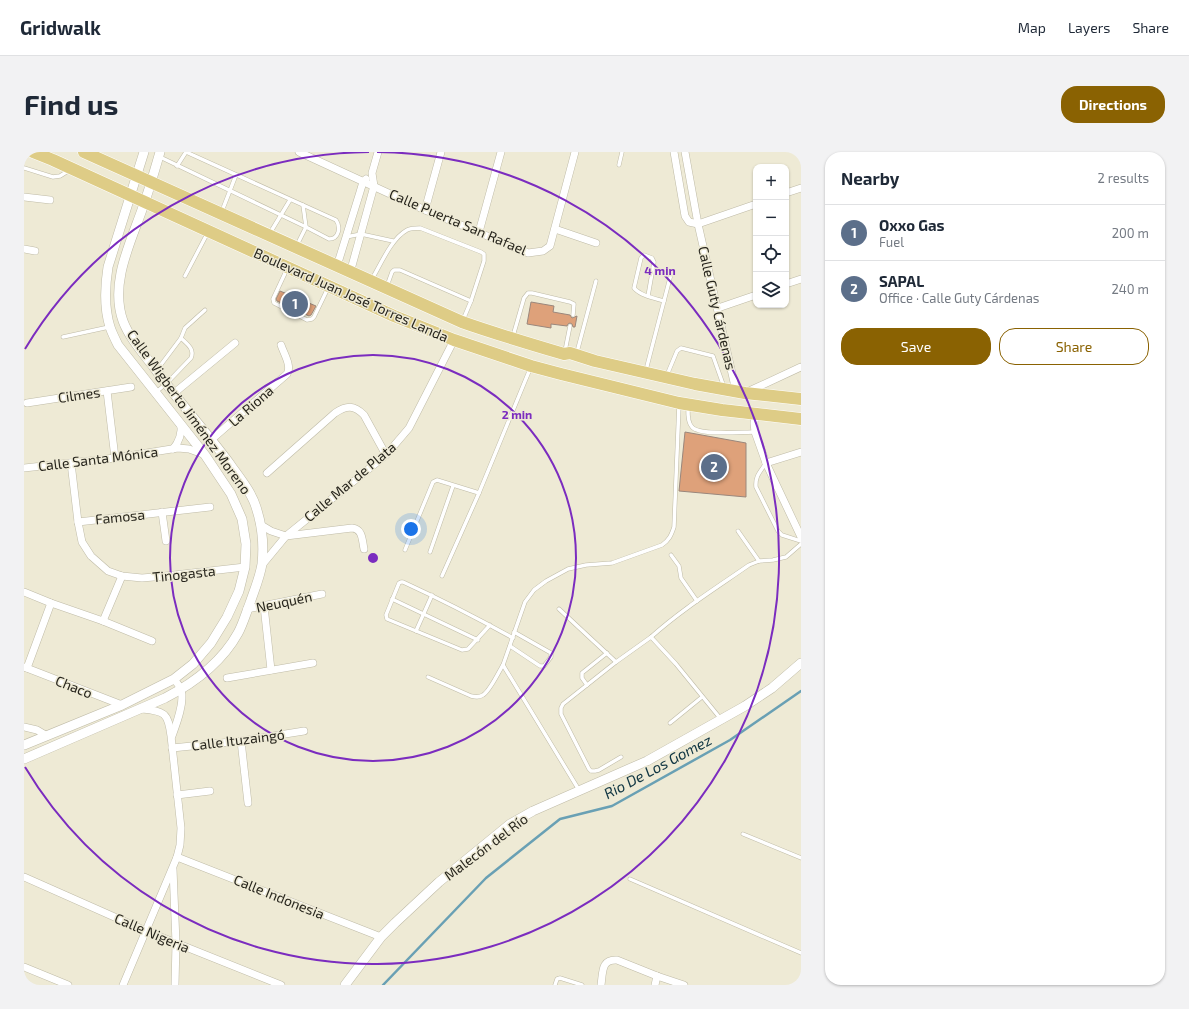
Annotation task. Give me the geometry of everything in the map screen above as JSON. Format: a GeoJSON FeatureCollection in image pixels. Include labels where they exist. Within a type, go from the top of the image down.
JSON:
{"type":"FeatureCollection","features":[{"type":"Feature","properties":{"kind":"main road","name":"Boulevard Juan José Torres Landa"},"geometry":{"type":"LineString","coordinates":[[33,152],[72,168],[394,316],[454,340],[531,366],[684,404],[801,419]]}},
{"type":"Feature","properties":{"kind":"main road","name":"Boulevard Juan José Torres Landa"},"geometry":{"type":"LineString","coordinates":[[84,152],[350,273],[462,322],[512,339],[564,354],[570,353],[666,378],[736,391],[801,399]]}},
{"type":"Feature","properties":{"kind":"street","name":"Calle Wigberto Jiménez Moreno"},"geometry":{"type":"LineString","coordinates":[[24,745],[122,705],[174,679],[193,664],[211,643],[227,617],[239,592],[246,567],[246,544],[242,519],[231,494],[205,455],[118,344],[110,326],[106,305],[105,285],[108,267],[144,152]]}},
{"type":"Feature","properties":{"kind":"street","name":"Calle Puerta San Rafael"},"geometry":{"type":"LineString","coordinates":[[299,152],[315,156],[363,182],[425,210],[528,253],[537,253],[550,246],[575,152]]}},
{"type":"Feature","properties":{"kind":"street"},"geometry":{"type":"LineString","coordinates":[[350,273],[374,186],[372,173],[378,152]]}},
{"type":"Feature","properties":{"kind":"street"},"geometry":{"type":"LineString","coordinates":[[425,210],[441,152]]}},
{"type":"Feature","properties":{"kind":"street"},"geometry":{"type":"LineString","coordinates":[[479,232],[501,152]]}},
{"type":"Feature","properties":{"kind":"street"},"geometry":{"type":"LineString","coordinates":[[674,152],[685,216],[689,222],[692,224],[698,224],[753,205]]}},
{"type":"Feature","properties":{"kind":"street","name":"Calle Guty Cárdenas"},"geometry":{"type":"LineString","coordinates":[[685,152],[698,224],[736,391]]}},
{"type":"Feature","properties":{"kind":"street","name":"Calle Wigberto Jiménez Moreno"},"geometry":{"type":"LineString","coordinates":[[24,759],[181,690],[196,679],[213,665],[238,633],[256,586],[262,565],[263,545],[261,525],[250,492],[212,439],[173,394],[133,338],[123,321],[119,301],[119,282],[123,262],[160,155]]}},
{"type":"Feature","properties":{"kind":"street"},"geometry":{"type":"LineString","coordinates":[[337,266],[363,182],[372,173]]}},
{"type":"Feature","properties":{"kind":"street"},"geometry":{"type":"LineString","coordinates":[[789,192],[801,188]]}},
{"type":"Feature","properties":{"kind":"street"},"geometry":{"type":"LineString","coordinates":[[24,197],[50,200]]}},
{"type":"Feature","properties":{"kind":"street"},"geometry":{"type":"LineString","coordinates":[[555,228],[596,243]]}},
{"type":"Feature","properties":{"kind":"street"},"geometry":{"type":"LineString","coordinates":[[24,249],[35,251]]}},
{"type":"Feature","properties":{"kind":"street"},"geometry":{"type":"LineString","coordinates":[[789,283],[801,279]]}},
{"type":"Feature","properties":{"kind":"street"},"geometry":{"type":"LineString","coordinates":[[718,308],[753,296]]}},
{"type":"Feature","properties":{"kind":"street","name":"Calle Mar de Plata"},"geometry":{"type":"LineString","coordinates":[[262,565],[286,536],[386,455],[409,428],[454,340]]}},
{"type":"Feature","properties":{"kind":"street"},"geometry":{"type":"LineString","coordinates":[[173,394],[235,343]]}},
{"type":"Feature","properties":{"kind":"street","name":"La Riona"},"geometry":{"type":"LineString","coordinates":[[212,439],[287,374],[289,367],[281,345]]}},
{"type":"Feature","properties":{"kind":"street"},"geometry":{"type":"LineString","coordinates":[[736,391],[801,367]]}},
{"type":"Feature","properties":{"kind":"street","name":"Cilmes"},"geometry":{"type":"LineString","coordinates":[[27,403],[131,387]]}},
{"type":"Feature","properties":{"kind":"street"},"geometry":{"type":"LineString","coordinates":[[107,391],[115,458]]}},
{"type":"Feature","properties":{"kind":"street"},"geometry":{"type":"LineString","coordinates":[[267,473],[342,408],[350,407],[358,410],[364,415],[386,455]]}},
{"type":"Feature","properties":{"kind":"street"},"geometry":{"type":"LineString","coordinates":[[755,414],[755,432],[766,463],[801,537]]}},
{"type":"Feature","properties":{"kind":"street","name":"Calle Santa Mónica"},"geometry":{"type":"LineString","coordinates":[[173,449],[180,438],[181,424]]}},
{"type":"Feature","properties":{"kind":"street","name":"Calle Santa Mónica"},"geometry":{"type":"LineString","coordinates":[[24,468],[115,458],[184,448],[205,455]]}},
{"type":"Feature","properties":{"kind":"street"},"geometry":{"type":"LineString","coordinates":[[766,463],[801,452]]}},
{"type":"Feature","properties":{"kind":"street","name":"Tinogasta"},"geometry":{"type":"LineString","coordinates":[[71,463],[78,522],[82,542],[91,556],[108,571],[122,576],[142,578],[246,567]]}},
{"type":"Feature","properties":{"kind":"street","name":"Famosa"},"geometry":{"type":"LineString","coordinates":[[78,522],[210,506]]}},
{"type":"Feature","properties":{"kind":"street","name":"Famosa"},"geometry":{"type":"LineString","coordinates":[[162,512],[166,541]]}},
{"type":"Feature","properties":{"kind":"street"},"geometry":{"type":"LineString","coordinates":[[261,525],[271,531],[286,536],[356,528],[359,530],[364,549]]}},
{"type":"Feature","properties":{"kind":"street"},"geometry":{"type":"LineString","coordinates":[[103,621],[122,576]]}},
{"type":"Feature","properties":{"kind":"street"},"geometry":{"type":"LineString","coordinates":[[24,592],[152,641]]}},
{"type":"Feature","properties":{"kind":"street","name":"Neuquén"},"geometry":{"type":"LineString","coordinates":[[247,610],[322,594]]}},
{"type":"Feature","properties":{"kind":"street"},"geometry":{"type":"LineString","coordinates":[[25,667],[51,603]]}},
{"type":"Feature","properties":{"kind":"street"},"geometry":{"type":"LineString","coordinates":[[264,606],[271,670]]}},
{"type":"Feature","properties":{"kind":"street"},"geometry":{"type":"LineString","coordinates":[[227,678],[313,663]]}},
{"type":"Feature","properties":{"kind":"street","name":"Malecón del Río"},"geometry":{"type":"LineString","coordinates":[[345,985],[382,938],[396,923],[440,882],[510,824],[533,811],[579,790],[648,761],[745,706],[796,669],[801,663]]}},
{"type":"Feature","properties":{"kind":"street","name":"Chaco"},"geometry":{"type":"LineString","coordinates":[[25,667],[122,705]]}},
{"type":"Feature","properties":{"kind":"street"},"geometry":{"type":"LineString","coordinates":[[172,736],[182,698],[181,690],[174,679]]}},
{"type":"Feature","properties":{"kind":"street"},"geometry":{"type":"LineString","coordinates":[[123,985],[173,868],[180,845],[181,836],[172,736],[169,722],[159,711],[140,709]]}},
{"type":"Feature","properties":{"kind":"street"},"geometry":{"type":"LineString","coordinates":[[24,727],[37,730],[47,736]]}},
{"type":"Feature","properties":{"kind":"street","name":"Calle Ituzaingó"},"geometry":{"type":"LineString","coordinates":[[172,748],[241,741],[304,731]]}},
{"type":"Feature","properties":{"kind":"street"},"geometry":{"type":"LineString","coordinates":[[241,741],[248,803]]}},
{"type":"Feature","properties":{"kind":"street"},"geometry":{"type":"LineString","coordinates":[[177,795],[210,791]]}},
{"type":"Feature","properties":{"kind":"street","name":"Calle Indonesia"},"geometry":{"type":"LineString","coordinates":[[177,857],[382,938]]}},
{"type":"Feature","properties":{"kind":"street"},"geometry":{"type":"LineString","coordinates":[[173,868],[176,943],[175,985]]}},
{"type":"Feature","properties":{"kind":"street","name":"Calle Nigeria"},"geometry":{"type":"LineString","coordinates":[[24,877],[146,931],[281,985]]}},
{"type":"Feature","properties":{"kind":"street"},"geometry":{"type":"LineString","coordinates":[[601,985],[604,966],[606,962],[611,960],[617,960],[684,985]]}},
{"type":"Feature","properties":{"kind":"street"},"geometry":{"type":"LineString","coordinates":[[24,967],[68,985]]}},
{"type":"Feature","properties":{"kind":"street"},"geometry":{"type":"LineString","coordinates":[[655,985],[657,976]]}},
{"type":"Feature","properties":{"kind":"lane"},"geometry":{"type":"LineString","coordinates":[[160,155],[177,166],[329,239],[332,240],[336,237],[339,226],[336,220],[186,152],[177,166]]}},
{"type":"Feature","properties":{"kind":"lane"},"geometry":{"type":"LineString","coordinates":[[619,165],[622,152]]}},
{"type":"Feature","properties":{"kind":"lane"},"geometry":{"type":"LineString","coordinates":[[24,168],[53,177],[60,176],[72,168]]}},
{"type":"Feature","properties":{"kind":"lane"},"geometry":{"type":"LineString","coordinates":[[221,214],[236,175]]}},
{"type":"Feature","properties":{"kind":"lane"},"geometry":{"type":"LineString","coordinates":[[269,236],[290,200]]}},
{"type":"Feature","properties":{"kind":"lane"},"geometry":{"type":"LineString","coordinates":[[296,248],[306,227],[302,205]]}},
{"type":"Feature","properties":{"kind":"lane"},"geometry":{"type":"LineString","coordinates":[[371,282],[394,242],[407,229],[420,228],[481,252],[484,254],[484,261],[471,301],[462,322]]}},
{"type":"Feature","properties":{"kind":"lane"},"geometry":{"type":"LineString","coordinates":[[185,276],[208,231]]}},
{"type":"Feature","properties":{"kind":"lane"},"geometry":{"type":"LineString","coordinates":[[346,237],[361,234],[394,242]]}},
{"type":"Feature","properties":{"kind":"lane"},"geometry":{"type":"LineString","coordinates":[[648,296],[654,262],[652,258],[644,256],[641,258],[634,288],[635,291],[648,296],[664,301]]}},
{"type":"Feature","properties":{"kind":"lane"},"geometry":{"type":"LineString","coordinates":[[288,268],[273,299],[274,303],[307,320],[314,317],[328,286]]}},
{"type":"Feature","properties":{"kind":"lane"},"geometry":{"type":"LineString","coordinates":[[386,288],[392,272],[394,270],[400,270],[471,301]]}},
{"type":"Feature","properties":{"kind":"lane"},"geometry":{"type":"LineString","coordinates":[[645,373],[671,274]]}},
{"type":"Feature","properties":{"kind":"lane"},"geometry":{"type":"LineString","coordinates":[[576,355],[596,281]]}},
{"type":"Feature","properties":{"kind":"lane"},"geometry":{"type":"LineString","coordinates":[[512,339],[525,294],[532,293],[570,302],[574,304],[573,315]]}},
{"type":"Feature","properties":{"kind":"lane"},"geometry":{"type":"LineString","coordinates":[[156,370],[181,338],[188,325],[205,310]]}},
{"type":"Feature","properties":{"kind":"lane"},"geometry":{"type":"LineString","coordinates":[[63,337],[110,326]]}},
{"type":"Feature","properties":{"kind":"lane"},"geometry":{"type":"LineString","coordinates":[[564,354],[570,326]]}},
{"type":"Feature","properties":{"kind":"lane"},"geometry":{"type":"LineString","coordinates":[[155,393],[166,384],[193,355],[192,350],[181,338]]}},
{"type":"Feature","properties":{"kind":"lane"},"geometry":{"type":"LineString","coordinates":[[666,378],[677,351],[681,348],[714,356],[736,391]]}},
{"type":"Feature","properties":{"kind":"lane"},"geometry":{"type":"LineString","coordinates":[[442,576],[479,493],[531,366]]}},
{"type":"Feature","properties":{"kind":"lane"},"geometry":{"type":"LineString","coordinates":[[684,404],[692,427],[698,431],[755,432]]}},
{"type":"Feature","properties":{"kind":"lane"},"geometry":{"type":"LineString","coordinates":[[428,678],[471,696],[482,696],[487,692],[503,665],[524,602],[534,590],[568,569],[586,565],[612,563],[662,545],[667,541],[671,536],[674,527],[684,404]]}},
{"type":"Feature","properties":{"kind":"lane"},"geometry":{"type":"LineString","coordinates":[[620,757],[599,770],[591,771],[560,711],[563,704],[697,601],[749,565],[759,561],[786,557],[801,543],[782,536],[756,487],[758,474],[766,463]]}},
{"type":"Feature","properties":{"kind":"lane"},"geometry":{"type":"LineString","coordinates":[[405,550],[433,482],[436,480],[479,493]]}},
{"type":"Feature","properties":{"kind":"lane"},"geometry":{"type":"LineString","coordinates":[[430,552],[453,486]]}},
{"type":"Feature","properties":{"kind":"lane"},"geometry":{"type":"LineString","coordinates":[[738,531],[759,561]]}},
{"type":"Feature","properties":{"kind":"lane"},"geometry":{"type":"LineString","coordinates":[[671,555],[679,566],[681,578],[697,601]]}},
{"type":"Feature","properties":{"kind":"lane"},"geometry":{"type":"LineString","coordinates":[[490,626],[468,649],[462,650],[387,619],[386,615],[399,583],[401,582],[432,595],[513,638]]}},
{"type":"Feature","properties":{"kind":"lane"},"geometry":{"type":"LineString","coordinates":[[416,632],[432,595]]}},
{"type":"Feature","properties":{"kind":"lane"},"geometry":{"type":"LineString","coordinates":[[392,599],[478,640]]}},
{"type":"Feature","properties":{"kind":"lane"},"geometry":{"type":"LineString","coordinates":[[559,609],[616,662]]}},
{"type":"Feature","properties":{"kind":"lane"},"geometry":{"type":"LineString","coordinates":[[510,646],[540,666],[544,666],[551,657],[551,653],[514,632]]}},
{"type":"Feature","properties":{"kind":"lane"},"geometry":{"type":"LineString","coordinates":[[651,637],[676,664],[721,719]]}},
{"type":"Feature","properties":{"kind":"lane"},"geometry":{"type":"LineString","coordinates":[[587,685],[582,678],[582,673],[607,653]]}},
{"type":"Feature","properties":{"kind":"lane"},"geometry":{"type":"LineString","coordinates":[[503,665],[579,790]]}},
{"type":"Feature","properties":{"kind":"lane"},"geometry":{"type":"LineString","coordinates":[[670,723],[702,697]]}},
{"type":"Feature","properties":{"kind":"lane"},"geometry":{"type":"LineString","coordinates":[[743,834],[801,858]]}},
{"type":"Feature","properties":{"kind":"lane"},"geometry":{"type":"LineString","coordinates":[[630,879],[801,953]]}},
{"type":"Feature","properties":{"kind":"lane"},"geometry":{"type":"LineString","coordinates":[[555,985],[557,979],[560,978],[582,985]]}},
{"type":"Feature","properties":{"kind":"building"},"geometry":{"type":"Polygon","coordinates":[[[280,291],[316,306],[311,315],[309,316],[277,301],[276,299],[280,291]]]}},
{"type":"Feature","properties":{"kind":"building"},"geometry":{"type":"Polygon","coordinates":[[[531,302],[554,306],[553,312],[570,315],[572,318],[577,316],[575,327],[573,327],[570,323],[567,326],[551,324],[551,328],[527,324],[531,302]]]}},
{"type":"Feature","properties":{"kind":"building"},"geometry":{"type":"Polygon","coordinates":[[[685,432],[746,443],[746,497],[679,491],[685,432]]]}},
{"type":"Feature","properties":{"kind":"waterway","name":"Rio De Los Gomez"},"geometry":{"type":"LineString","coordinates":[[383,985],[486,878],[560,819],[612,806],[730,740],[801,691]]}},
{"type":"Feature","properties":{"kind":"place","name":"Oxxo Gas"},"geometry":{"type":"Point","coordinates":[295,304]}},
{"type":"Feature","properties":{"kind":"place","name":"SAPAL"},"geometry":{"type":"Point","coordinates":[714,467]}}]}
